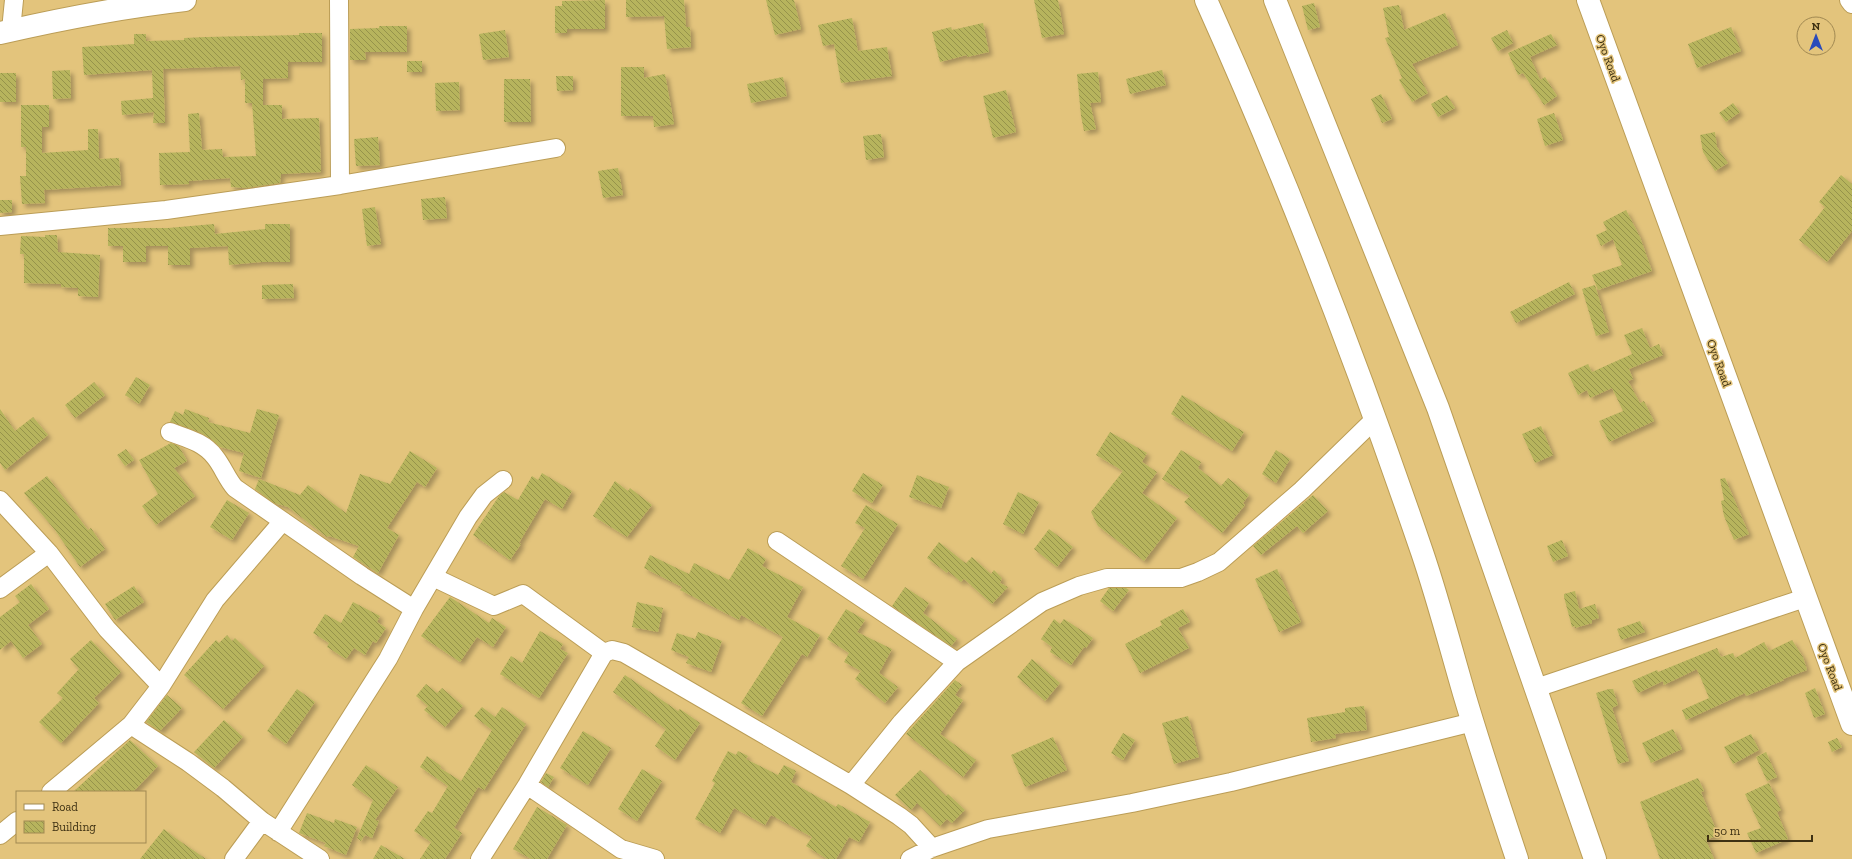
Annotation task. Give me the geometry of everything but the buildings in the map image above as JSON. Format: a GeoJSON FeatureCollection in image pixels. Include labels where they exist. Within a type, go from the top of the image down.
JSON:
{"type":"FeatureCollection","features":[{"type":"Feature","properties":{"kind":"main road"},"geometry":{"type":"LineString","coordinates":[[5,31],[68,17],[185,0]]}},
{"type":"Feature","properties":{"kind":"main road"},"geometry":{"type":"LineString","coordinates":[[1206,0],[1250,98],[1319,271],[1375,419],[1423,554],[1473,722],[1517,859]]}},
{"type":"Feature","properties":{"kind":"main road"},"geometry":{"type":"LineString","coordinates":[[1275,0],[1438,408],[1595,859]]}},
{"type":"Feature","properties":{"kind":"main road","name":"Oyo Road"},"geometry":{"type":"LineString","coordinates":[[1588,0],[1852,724]]}},
{"type":"Feature","properties":{"kind":"street"},"geometry":{"type":"LineString","coordinates":[[5,31],[14,0]]}},
{"type":"Feature","properties":{"kind":"street"},"geometry":{"type":"LineString","coordinates":[[339,0],[340,185]]}},
{"type":"Feature","properties":{"kind":"street"},"geometry":{"type":"LineString","coordinates":[[1849,0],[1852,4]]}},
{"type":"Feature","properties":{"kind":"street"},"geometry":{"type":"LineString","coordinates":[[0,226],[166,210],[340,185],[556,148]]}},
{"type":"Feature","properties":{"kind":"street"},"geometry":{"type":"LineString","coordinates":[[851,785],[902,722],[957,662],[1042,602],[1079,586],[1107,578],[1181,578],[1219,562],[1302,490],[1375,419]]}},
{"type":"Feature","properties":{"kind":"street"},"geometry":{"type":"LineString","coordinates":[[170,432],[200,443],[215,456],[229,482],[235,488],[362,576],[414,609]]}},
{"type":"Feature","properties":{"kind":"street"},"geometry":{"type":"LineString","coordinates":[[278,832],[388,659],[414,609],[468,517],[484,495],[503,480]]}},
{"type":"Feature","properties":{"kind":"street"},"geometry":{"type":"LineString","coordinates":[[0,500],[49,553],[107,629],[161,686]]}},
{"type":"Feature","properties":{"kind":"street"},"geometry":{"type":"LineString","coordinates":[[52,791],[131,725],[161,686],[215,600],[283,521]]}},
{"type":"Feature","properties":{"kind":"street"},"geometry":{"type":"LineString","coordinates":[[777,540],[957,662]]}},
{"type":"Feature","properties":{"kind":"street"},"geometry":{"type":"LineString","coordinates":[[0,588],[49,553]]}},
{"type":"Feature","properties":{"kind":"street"},"geometry":{"type":"LineString","coordinates":[[433,577],[494,606],[523,594],[604,653]]}},
{"type":"Feature","properties":{"kind":"street"},"geometry":{"type":"LineString","coordinates":[[1536,688],[1805,598]]}},
{"type":"Feature","properties":{"kind":"street"},"geometry":{"type":"LineString","coordinates":[[480,859],[527,785],[604,653],[612,650],[624,653],[851,785],[900,816],[911,825],[932,848]]}},
{"type":"Feature","properties":{"kind":"street"},"geometry":{"type":"LineString","coordinates":[[910,859],[932,848],[988,828],[1132,803],[1231,782],[1473,722]]}},
{"type":"Feature","properties":{"kind":"street"},"geometry":{"type":"LineString","coordinates":[[131,725],[188,762],[262,821],[320,859]]}},
{"type":"Feature","properties":{"kind":"street"},"geometry":{"type":"LineString","coordinates":[[527,785],[621,849],[655,859]]}},
{"type":"Feature","properties":{"kind":"street"},"geometry":{"type":"LineString","coordinates":[[234,859],[262,821]]}},
{"type":"Feature","properties":{"kind":"street"},"geometry":{"type":"LineString","coordinates":[[0,835],[16,822]]}}]}
